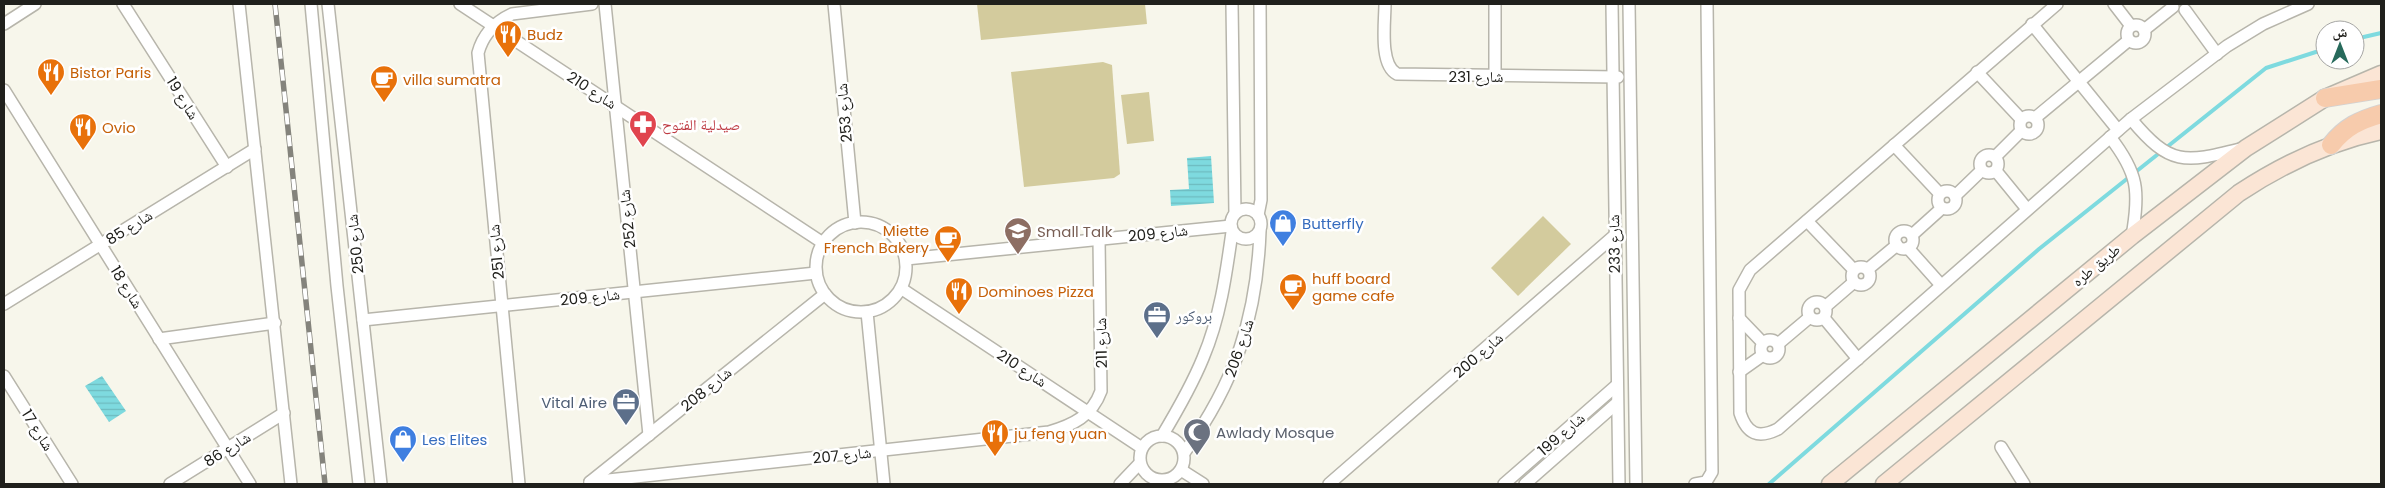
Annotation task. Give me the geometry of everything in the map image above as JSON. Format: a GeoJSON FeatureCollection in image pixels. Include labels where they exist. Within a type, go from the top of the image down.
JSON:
{"type":"FeatureCollection","features":[{"type":"Feature","properties":{"kind":"main road","name":"طريق طره"},"geometry":{"type":"LineString","coordinates":[[1830,484],[2132,236],[2246,148],[2325,98],[2381,74]]}},
{"type":"Feature","properties":{"kind":"main road"},"geometry":{"type":"LineString","coordinates":[[2325,98],[2381,90]]}},
{"type":"Feature","properties":{"kind":"main road"},"geometry":{"type":"LineString","coordinates":[[2331,145],[2345,128],[2381,114]]}},
{"type":"Feature","properties":{"kind":"main road"},"geometry":{"type":"LineString","coordinates":[[1884,484],[2239,193],[2283,166],[2331,145],[2381,131]]}},
{"type":"Feature","properties":{"kind":"street"},"geometry":{"type":"LineString","coordinates":[[4,24],[35,4]]}},
{"type":"Feature","properties":{"kind":"street","name":"شارع 19"},"geometry":{"type":"LineString","coordinates":[[123,4],[227,166]]}},
{"type":"Feature","properties":{"kind":"street"},"geometry":{"type":"LineString","coordinates":[[238,4],[275,323],[291,484]]}},
{"type":"Feature","properties":{"kind":"street","name":"شارع 250"},"geometry":{"type":"LineString","coordinates":[[311,4],[337,286],[359,484]]}},
{"type":"Feature","properties":{"kind":"street","name":"شارع 250"},"geometry":{"type":"LineString","coordinates":[[328,4],[381,484]]}},
{"type":"Feature","properties":{"kind":"street","name":"شارع 210"},"geometry":{"type":"LineString","coordinates":[[460,4],[823,244]]}},
{"type":"Feature","properties":{"kind":"street"},"geometry":{"type":"LineString","coordinates":[[494,26],[502,19],[523,11],[592,4]]}},
{"type":"Feature","properties":{"kind":"street","name":"شارع 252"},"geometry":{"type":"LineString","coordinates":[[605,4],[649,434]]}},
{"type":"Feature","properties":{"kind":"street","name":"شارع 253"},"geometry":{"type":"LineString","coordinates":[[834,4],[855,222]]}},
{"type":"Feature","properties":{"kind":"street"},"geometry":{"type":"LineString","coordinates":[[1232,4],[1235,214],[1232,229],[1241,239],[1246,240],[1252,239],[1262,226],[1258,215],[1261,200],[1260,4]]}},
{"type":"Feature","properties":{"kind":"street","name":"شارع 231"},"geometry":{"type":"LineString","coordinates":[[1385,4],[1386,59],[1392,72],[1402,75],[1630,77]]}},
{"type":"Feature","properties":{"kind":"street"},"geometry":{"type":"LineString","coordinates":[[1495,4],[1495,76]]}},
{"type":"Feature","properties":{"kind":"street","name":"شارع 233"},"geometry":{"type":"LineString","coordinates":[[1612,4],[1614,236],[1620,484]]}},
{"type":"Feature","properties":{"kind":"street","name":"شارع 233"},"geometry":{"type":"LineString","coordinates":[[1629,4],[1636,484]]}},
{"type":"Feature","properties":{"kind":"street"},"geometry":{"type":"LineString","coordinates":[[1695,484],[1706,482],[1712,472],[1707,4]]}},
{"type":"Feature","properties":{"kind":"street"},"geometry":{"type":"LineString","coordinates":[[2057,4],[1750,270],[1743,279],[1739,290],[1740,413],[1744,425],[1754,433],[1766,435],[1778,429],[2131,119],[2217,54],[2263,24],[2307,4]]}},
{"type":"Feature","properties":{"kind":"street"},"geometry":{"type":"LineString","coordinates":[[2114,4],[2131,26]]}},
{"type":"Feature","properties":{"kind":"street"},"geometry":{"type":"LineString","coordinates":[[2144,30],[2180,6],[2217,54]]}},
{"type":"Feature","properties":{"kind":"street"},"geometry":{"type":"LineString","coordinates":[[2032,24],[2079,82],[2114,133],[2130,165],[2137,186],[2137,209],[2132,236]]}},
{"type":"Feature","properties":{"kind":"street"},"geometry":{"type":"LineString","coordinates":[[2137,25],[2144,30],[2146,35],[2140,42],[2134,43],[2129,40],[2127,34],[2131,26],[2137,25]]}},
{"type":"Feature","properties":{"kind":"street","name":"شارع 251"},"geometry":{"type":"LineString","coordinates":[[494,26],[480,42],[478,63],[519,484]]}},
{"type":"Feature","properties":{"kind":"street"},"geometry":{"type":"LineString","coordinates":[[2035,118],[2129,40]]}},
{"type":"Feature","properties":{"kind":"street"},"geometry":{"type":"LineString","coordinates":[[1977,72],[2022,125],[2027,135],[2036,132],[2038,124],[2035,118],[2030,116],[2022,125],[1995,157]]}},
{"type":"Feature","properties":{"kind":"street","name":"شارع 18"},"geometry":{"type":"LineString","coordinates":[[4,90],[250,484]]}},
{"type":"Feature","properties":{"kind":"street"},"geometry":{"type":"LineString","coordinates":[[2131,119],[2158,148],[2175,157],[2204,158],[2246,148]]}},
{"type":"Feature","properties":{"kind":"street"},"geometry":{"type":"LineString","coordinates":[[1894,145],[1940,194]]}},
{"type":"Feature","properties":{"kind":"street","name":"شارع 85"},"geometry":{"type":"LineString","coordinates":[[4,304],[255,149]]}},
{"type":"Feature","properties":{"kind":"street"},"geometry":{"type":"LineString","coordinates":[[1995,157],[1990,155],[1984,156],[1980,164],[1982,170],[1987,173],[1996,171]]}},
{"type":"Feature","properties":{"kind":"street"},"geometry":{"type":"LineString","coordinates":[[1995,157],[1998,165],[1996,171]]}},
{"type":"Feature","properties":{"kind":"street"},"geometry":{"type":"LineString","coordinates":[[1955,196],[1982,170]]}},
{"type":"Feature","properties":{"kind":"street"},"geometry":{"type":"LineString","coordinates":[[1996,171],[2027,209]]}},
{"type":"Feature","properties":{"kind":"street"},"geometry":{"type":"LineString","coordinates":[[1948,191],[1955,196],[1954,207],[1948,210],[1942,208],[1937,200],[1940,194],[1948,191]]}},
{"type":"Feature","properties":{"kind":"street"},"geometry":{"type":"LineString","coordinates":[[1912,235],[1942,208]]}},
{"type":"Feature","properties":{"kind":"street"},"geometry":{"type":"LineString","coordinates":[[1235,214],[1239,210],[1250,209],[1258,215]]}},
{"type":"Feature","properties":{"kind":"street"},"geometry":{"type":"LineString","coordinates":[[1807,221],[1862,285],[1868,282],[1871,274],[1868,269]]}},
{"type":"Feature","properties":{"kind":"street"},"geometry":{"type":"LineString","coordinates":[[855,222],[866,222],[888,230],[896,238],[906,259],[905,280],[902,289],[887,305],[867,312],[851,312],[836,305],[825,294],[816,273],[817,258],[823,244],[836,230],[855,222]]}},
{"type":"Feature","properties":{"kind":"street","name":"شارع 209"},"geometry":{"type":"LineString","coordinates":[[906,259],[1099,239],[1232,229]]}},
{"type":"Feature","properties":{"kind":"street","name":"شارع 206"},"geometry":{"type":"LineString","coordinates":[[1162,436],[1185,397],[1203,358],[1217,317],[1232,229]]}},
{"type":"Feature","properties":{"kind":"street"},"geometry":{"type":"LineString","coordinates":[[1810,317],[1818,321],[1859,267],[1868,269],[1902,247],[1913,244],[1912,235],[1905,230],[1895,236],[1902,247],[1941,285]]}},
{"type":"Feature","properties":{"kind":"street","name":"شارع 206"},"geometry":{"type":"LineString","coordinates":[[1184,453],[1205,425],[1222,395],[1236,364],[1254,298],[1260,231]]}},
{"type":"Feature","properties":{"kind":"street"},"geometry":{"type":"LineString","coordinates":[[1614,236],[1631,235]]}},
{"type":"Feature","properties":{"kind":"street","name":"شارع 200"},"geometry":{"type":"LineString","coordinates":[[1329,484],[1614,236]]}},
{"type":"Feature","properties":{"kind":"street","name":"شارع 211"},"geometry":{"type":"LineString","coordinates":[[1089,413],[1099,397],[1102,379],[1099,239]]}},
{"type":"Feature","properties":{"kind":"street","name":"شارع 209"},"geometry":{"type":"LineString","coordinates":[[363,320],[816,273]]}},
{"type":"Feature","properties":{"kind":"street","name":"شارع 210"},"geometry":{"type":"LineString","coordinates":[[902,289],[1142,448]]}},
{"type":"Feature","properties":{"kind":"street","name":"شارع 208"},"geometry":{"type":"LineString","coordinates":[[588,483],[825,294]]}},
{"type":"Feature","properties":{"kind":"street"},"geometry":{"type":"LineString","coordinates":[[1810,317],[1808,308],[1812,303],[1818,302],[1858,359]]}},
{"type":"Feature","properties":{"kind":"street"},"geometry":{"type":"LineString","coordinates":[[867,312],[884,484]]}},
{"type":"Feature","properties":{"kind":"street"},"geometry":{"type":"LineString","coordinates":[[1778,344],[1810,317]]}},
{"type":"Feature","properties":{"kind":"street"},"geometry":{"type":"LineString","coordinates":[[1739,318],[1763,349],[1768,358],[1775,357],[1780,350],[1778,344],[1771,339],[1763,349],[1740,372]]}},
{"type":"Feature","properties":{"kind":"street"},"geometry":{"type":"LineString","coordinates":[[159,339],[275,323]]}},
{"type":"Feature","properties":{"kind":"street","name":"شارع 17"},"geometry":{"type":"LineString","coordinates":[[4,376],[72,484]]}},
{"type":"Feature","properties":{"kind":"street","name":"شارع 199"},"geometry":{"type":"LineString","coordinates":[[1504,484],[1617,385]]}},
{"type":"Feature","properties":{"kind":"street","name":"شارع 199"},"geometry":{"type":"LineString","coordinates":[[1525,484],[1617,403]]}},
{"type":"Feature","properties":{"kind":"street","name":"شارع 86"},"geometry":{"type":"LineString","coordinates":[[170,484],[284,413]]}},
{"type":"Feature","properties":{"kind":"street","name":"شارع 207"},"geometry":{"type":"LineString","coordinates":[[588,483],[1049,432],[1070,424],[1089,413]]}},
{"type":"Feature","properties":{"kind":"street"},"geometry":{"type":"LineString","coordinates":[[1162,436],[1176,440],[1184,453],[1184,462],[1181,470],[1165,482],[1150,477],[1140,463],[1142,448],[1154,438],[1162,436]]}},
{"type":"Feature","properties":{"kind":"street"},"geometry":{"type":"LineString","coordinates":[[2001,446],[2024,484]]}},
{"type":"Feature","properties":{"kind":"street"},"geometry":{"type":"LineString","coordinates":[[1120,484],[1140,463]]}},
{"type":"Feature","properties":{"kind":"street"},"geometry":{"type":"LineString","coordinates":[[1181,470],[1203,484]]}},
{"type":"Feature","properties":{"kind":"shaded area"},"geometry":{"type":"Polygon","coordinates":[[[977,4],[1145,4],[1147,24],[981,40],[977,4]]]}},
{"type":"Feature","properties":{"kind":"shaded area"},"geometry":{"type":"Polygon","coordinates":[[[1103,62],[1112,65],[1120,174],[1114,178],[1024,187],[1011,72],[1103,62]]]}},
{"type":"Feature","properties":{"kind":"shaded area"},"geometry":{"type":"Polygon","coordinates":[[[1149,92],[1154,141],[1127,144],[1121,95],[1149,92]]]}},
{"type":"Feature","properties":{"kind":"shaded area"},"geometry":{"type":"Polygon","coordinates":[[[1543,216],[1571,244],[1518,296],[1491,268],[1543,216]]]}},
{"type":"Feature","properties":{"kind":"water"},"geometry":{"type":"Polygon","coordinates":[[[1211,156],[1214,203],[1171,206],[1170,190],[1189,189],[1187,158],[1211,156]]]}},
{"type":"Feature","properties":{"kind":"water"},"geometry":{"type":"Polygon","coordinates":[[[102,376],[126,411],[109,422],[85,386],[102,376]]]}},
{"type":"Feature","properties":{"kind":"waterway"},"geometry":{"type":"LineString","coordinates":[[2365,37],[2381,33]]}},
{"type":"Feature","properties":{"kind":"waterway"},"geometry":{"type":"LineString","coordinates":[[1769,484],[2039,249],[2266,68],[2315,52]]}},
{"type":"Feature","properties":{"kind":"railway"},"geometry":{"type":"LineString","coordinates":[[275,4],[325,484]]}},
{"type":"Feature","properties":{"kind":"place","name":"Budz"},"geometry":{"type":"Point","coordinates":[508,58]}},
{"type":"Feature","properties":{"kind":"place","name":"Bistor Paris"},"geometry":{"type":"Point","coordinates":[51,96]}},
{"type":"Feature","properties":{"kind":"place","name":"villa sumatra"},"geometry":{"type":"Point","coordinates":[384,103]}},
{"type":"Feature","properties":{"kind":"place","name":"صيدلية الفتوح"},"geometry":{"type":"Point","coordinates":[643,148]}},
{"type":"Feature","properties":{"kind":"place","name":"Ovio"},"geometry":{"type":"Point","coordinates":[83,151]}},
{"type":"Feature","properties":{"kind":"place","name":"Butterfly"},"geometry":{"type":"Point","coordinates":[1283,247]}},
{"type":"Feature","properties":{"kind":"place","name":"Small Talk"},"geometry":{"type":"Point","coordinates":[1018,255]}},
{"type":"Feature","properties":{"kind":"place","name":"Miette French Bakery"},"geometry":{"type":"Point","coordinates":[948,263]}},
{"type":"Feature","properties":{"kind":"place","name":"huff board game cafe"},"geometry":{"type":"Point","coordinates":[1293,311]}},
{"type":"Feature","properties":{"kind":"place","name":"Dominoes Pizza"},"geometry":{"type":"Point","coordinates":[959,315]}},
{"type":"Feature","properties":{"kind":"place","name":"بروكور"},"geometry":{"type":"Point","coordinates":[1157,339]}},
{"type":"Feature","properties":{"kind":"place","name":"Vital Aire"},"geometry":{"type":"Point","coordinates":[626,426]}},
{"type":"Feature","properties":{"kind":"place","name":"Awlady Mosque"},"geometry":{"type":"Point","coordinates":[1197,456]}},
{"type":"Feature","properties":{"kind":"place","name":"ju feng yuan"},"geometry":{"type":"Point","coordinates":[995,457]}},
{"type":"Feature","properties":{"kind":"place","name":"Les Elites"},"geometry":{"type":"Point","coordinates":[403,463]}}]}
